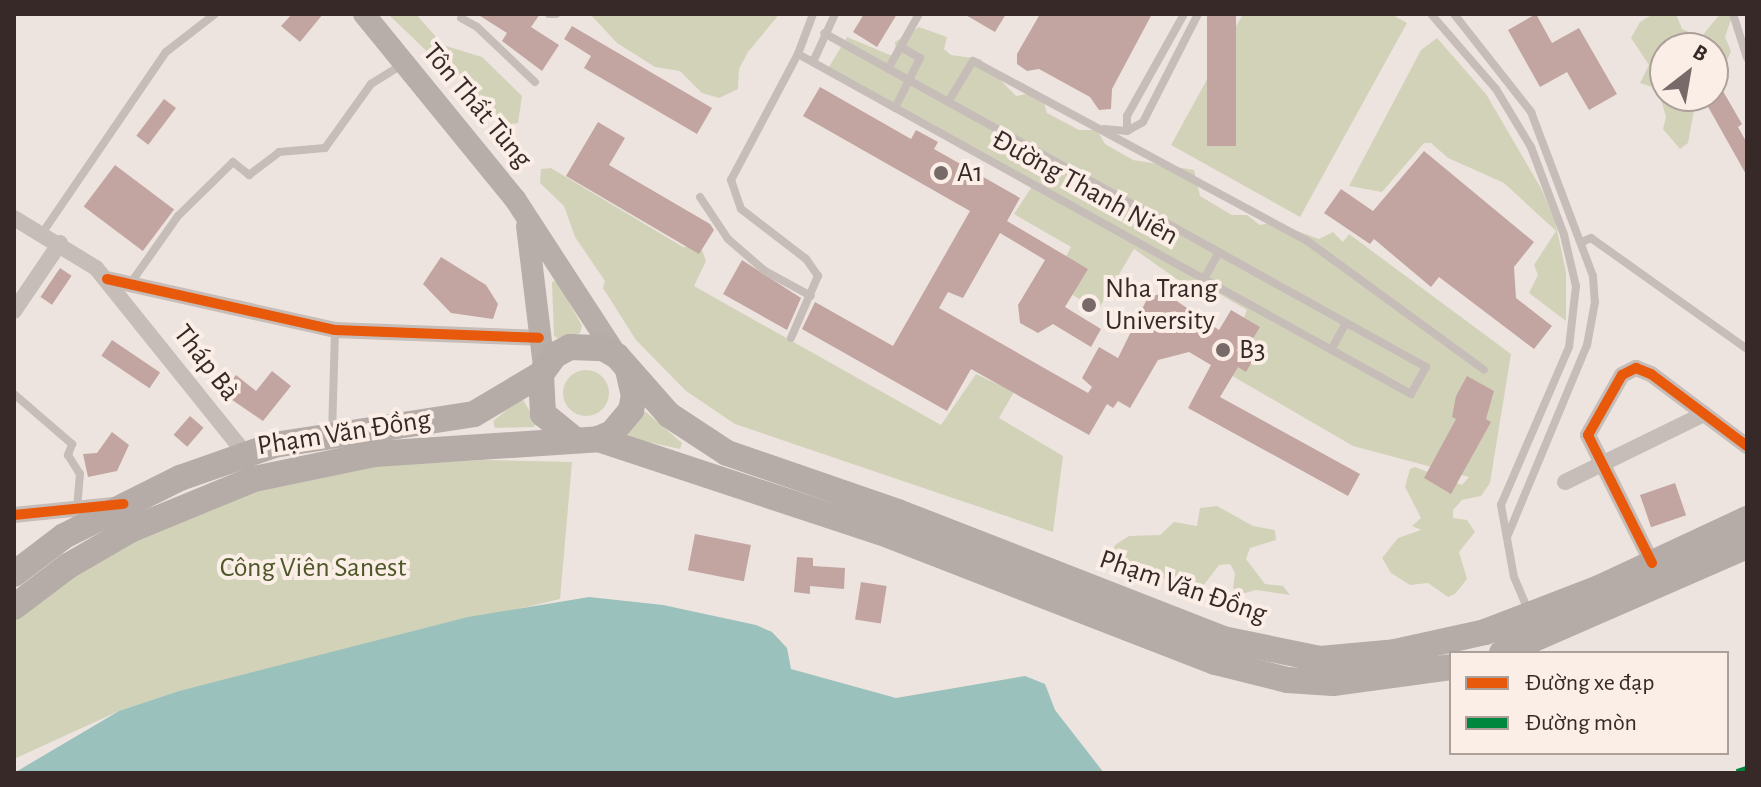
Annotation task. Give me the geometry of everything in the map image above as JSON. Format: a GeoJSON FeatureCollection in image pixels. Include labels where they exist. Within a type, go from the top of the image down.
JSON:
{"type":"FeatureCollection","features":[{"type":"Feature","properties":{"kind":"main road","name":"Tôn Thất Tùng"},"geometry":{"type":"LineString","coordinates":[[364,14],[515,199],[622,362]]}},
{"type":"Feature","properties":{"kind":"main road","name":"Tôn Thất Tùng"},"geometry":{"type":"LineString","coordinates":[[515,199],[532,247],[543,371]]}},
{"type":"Feature","properties":{"kind":"main road","name":"Phạm Văn Đồng"},"geometry":{"type":"LineString","coordinates":[[14,574],[52,545],[123,504],[245,453],[474,414],[543,371],[555,355],[586,344],[622,362],[669,415],[727,453],[898,512],[1223,639],[1280,654],[1357,657],[1443,644],[1539,636],[1652,563],[1747,519]]}},
{"type":"Feature","properties":{"kind":"main road"},"geometry":{"type":"LineString","coordinates":[[586,439],[612,433],[631,410],[633,381],[622,362]]}},
{"type":"Feature","properties":{"kind":"main road","name":"Phạm Văn Đồng"},"geometry":{"type":"LineString","coordinates":[[543,371],[538,401],[543,414],[586,439],[743,483],[805,509],[949,558],[1202,657],[1287,680],[1333,683],[1449,667]]}},
{"type":"Feature","properties":{"kind":"main road","name":"Phạm Văn Đồng"},"geometry":{"type":"LineString","coordinates":[[14,607],[68,566],[130,530],[249,480],[323,463],[434,450],[586,439]]}},
{"type":"Feature","properties":{"kind":"main road"},"geometry":{"type":"LineString","coordinates":[[434,450],[582,453],[699,477],[805,509]]}},
{"type":"Feature","properties":{"kind":"main road","name":"Phạm Văn Đồng"},"geometry":{"type":"LineString","coordinates":[[1506,651],[1747,546]]}},
{"type":"Feature","properties":{"kind":"street","name":"Tháp Bà"},"geometry":{"type":"LineString","coordinates":[[14,218],[60,243],[107,279],[245,453]]}},
{"type":"Feature","properties":{"kind":"street"},"geometry":{"type":"LineString","coordinates":[[14,311],[60,243]]}},
{"type":"Feature","properties":{"kind":"street"},"geometry":{"type":"LineString","coordinates":[[107,279],[335,330],[539,338]]}},
{"type":"Feature","properties":{"kind":"street"},"geometry":{"type":"LineString","coordinates":[[1652,563],[1588,435],[1628,370],[1651,374],[1747,446]]}},
{"type":"Feature","properties":{"kind":"street"},"geometry":{"type":"LineString","coordinates":[[1565,482],[1704,414]]}},
{"type":"Feature","properties":{"kind":"street"},"geometry":{"type":"LineString","coordinates":[[23,515],[123,504]]}},
{"type":"Feature","properties":{"kind":"street"},"geometry":{"type":"LineString","coordinates":[[23,515],[54,522],[52,545]]}},
{"type":"Feature","properties":{"kind":"lane"},"geometry":{"type":"LineString","coordinates":[[43,232],[166,52],[215,14]]}},
{"type":"Feature","properties":{"kind":"lane"},"geometry":{"type":"LineString","coordinates":[[549,14],[556,14]]}},
{"type":"Feature","properties":{"kind":"lane"},"geometry":{"type":"LineString","coordinates":[[791,338],[818,276],[806,259],[741,209],[731,180],[798,54],[813,14]]}},
{"type":"Feature","properties":{"kind":"lane"},"geometry":{"type":"LineString","coordinates":[[813,62],[835,14]]}},
{"type":"Feature","properties":{"kind":"lane"},"geometry":{"type":"LineString","coordinates":[[888,69],[919,14]]}},
{"type":"Feature","properties":{"kind":"lane"},"geometry":{"type":"LineString","coordinates":[[1127,131],[1127,116],[1184,14]]}},
{"type":"Feature","properties":{"kind":"lane"},"geometry":{"type":"LineString","coordinates":[[1099,129],[1127,131],[1143,122],[1198,14]]}},
{"type":"Feature","properties":{"kind":"lane"},"geometry":{"type":"LineString","coordinates":[[1431,14],[1496,89],[1531,147],[1573,267],[1576,316],[1569,347],[1501,505],[1506,540],[1539,636]]}},
{"type":"Feature","properties":{"kind":"lane"},"geometry":{"type":"LineString","coordinates":[[1454,14],[1531,112],[1558,173],[1591,265],[1595,302],[1587,345],[1544,454],[1513,513],[1506,540]]}},
{"type":"Feature","properties":{"kind":"lane"},"geometry":{"type":"LineString","coordinates":[[1733,14],[1747,58]]}},
{"type":"Feature","properties":{"kind":"lane"},"geometry":{"type":"LineString","coordinates":[[461,18],[477,27],[535,82]]}},
{"type":"Feature","properties":{"kind":"lane"},"geometry":{"type":"LineString","coordinates":[[1177,28],[1188,34]]}},
{"type":"Feature","properties":{"kind":"lane","name":"Đường Thanh Niên"},"geometry":{"type":"LineString","coordinates":[[798,54],[1411,394],[1426,367],[824,33]]}},
{"type":"Feature","properties":{"kind":"lane"},"geometry":{"type":"LineString","coordinates":[[895,108],[920,58],[901,47]]}},
{"type":"Feature","properties":{"kind":"lane"},"geometry":{"type":"LineString","coordinates":[[948,102],[973,61],[1324,251],[1484,370]]}},
{"type":"Feature","properties":{"kind":"lane"},"geometry":{"type":"LineString","coordinates":[[130,284],[178,216],[233,162],[249,175],[279,152],[325,148],[371,84],[403,64]]}},
{"type":"Feature","properties":{"kind":"lane"},"geometry":{"type":"LineString","coordinates":[[1496,89],[1508,80]]}},
{"type":"Feature","properties":{"kind":"lane"},"geometry":{"type":"LineString","coordinates":[[1543,180],[1558,173]]}},
{"type":"Feature","properties":{"kind":"lane"},"geometry":{"type":"LineString","coordinates":[[700,197],[728,239],[765,271],[811,296]]}},
{"type":"Feature","properties":{"kind":"lane"},"geometry":{"type":"LineString","coordinates":[[1582,242],[1591,238],[1747,349]]}},
{"type":"Feature","properties":{"kind":"lane"},"geometry":{"type":"LineString","coordinates":[[1204,279],[1219,252]]}},
{"type":"Feature","properties":{"kind":"lane"},"geometry":{"type":"LineString","coordinates":[[1573,267],[1591,265]]}},
{"type":"Feature","properties":{"kind":"lane"},"geometry":{"type":"LineString","coordinates":[[1331,350],[1346,323]]}},
{"type":"Feature","properties":{"kind":"lane"},"geometry":{"type":"LineString","coordinates":[[332,436],[335,330]]}},
{"type":"Feature","properties":{"kind":"lane"},"geometry":{"type":"LineString","coordinates":[[14,394],[72,444],[68,455],[80,474],[77,509]]}},
{"type":"Feature","properties":{"kind":"lane"},"geometry":{"type":"LineString","coordinates":[[1528,446],[1544,454]]}},
{"type":"Feature","properties":{"kind":"green space"},"geometry":{"type":"Polygon","coordinates":[[[388,14],[416,14],[443,45],[482,57],[522,96],[518,123],[501,125],[474,89],[462,87],[459,73],[439,63],[388,14]]]}},
{"type":"Feature","properties":{"kind":"green space"},"geometry":{"type":"Polygon","coordinates":[[[590,14],[777,14],[777,17],[748,52],[739,69],[738,89],[719,98],[702,93],[680,71],[655,67],[617,43],[590,14]]]}},
{"type":"Feature","properties":{"kind":"green space"},"geometry":{"type":"Polygon","coordinates":[[[1243,14],[1391,14],[1407,23],[1300,217],[1171,145],[1243,14]]]}},
{"type":"Feature","properties":{"kind":"green space"},"geometry":{"type":"Polygon","coordinates":[[[1653,14],[1676,14],[1682,29],[1689,32],[1649,32],[1649,65],[1631,38],[1640,22],[1653,14]]]}},
{"type":"Feature","properties":{"kind":"green space"},"geometry":{"type":"Polygon","coordinates":[[[1720,14],[1733,14],[1727,32],[1705,32],[1720,14]]]}},
{"type":"Feature","properties":{"kind":"green space"},"geometry":{"type":"Polygon","coordinates":[[[919,27],[947,37],[944,49],[951,55],[980,59],[1016,96],[1031,93],[1043,100],[1047,113],[1079,130],[1097,130],[1105,144],[1133,160],[1194,170],[1200,196],[1232,215],[1247,215],[1260,225],[1273,222],[1319,239],[1333,232],[1343,242],[1349,234],[1511,354],[1490,483],[1481,496],[1462,500],[1453,510],[1453,518],[1467,520],[1475,532],[1459,552],[1467,579],[1455,594],[1448,597],[1428,583],[1410,585],[1391,573],[1382,558],[1398,538],[1421,530],[1412,526],[1421,518],[1405,487],[1410,469],[1415,467],[1462,485],[1469,477],[1353,446],[1222,370],[1247,310],[1204,285],[1198,294],[1134,249],[1095,315],[1086,311],[1089,305],[1052,282],[1071,247],[1014,214],[1033,185],[829,67],[847,37],[897,58],[895,42],[919,27]]]}},
{"type":"Feature","properties":{"kind":"green space"},"geometry":{"type":"Polygon","coordinates":[[[1437,38],[1486,94],[1542,190],[1555,221],[1566,272],[1566,321],[1529,293],[1538,275],[1534,265],[1556,231],[1504,183],[1448,158],[1431,143],[1424,143],[1382,192],[1349,186],[1421,50],[1437,38]]]}},
{"type":"Feature","properties":{"kind":"green space"},"geometry":{"type":"Polygon","coordinates":[[[1649,65],[1649,86],[1640,83],[1649,65]]]}},
{"type":"Feature","properties":{"kind":"green space"},"geometry":{"type":"Polygon","coordinates":[[[1665,112],[1694,112],[1688,143],[1680,149],[1663,129],[1665,112]]]}},
{"type":"Feature","properties":{"kind":"green space"},"geometry":{"type":"Polygon","coordinates":[[[551,168],[683,247],[701,247],[706,261],[694,286],[941,425],[976,374],[1014,392],[999,418],[1063,456],[1053,532],[735,424],[686,391],[636,340],[603,288],[605,281],[575,237],[564,206],[540,183],[541,169],[551,168]]]}},
{"type":"Feature","properties":{"kind":"green space"},"geometry":{"type":"Polygon","coordinates":[[[557,280],[582,326],[580,333],[561,340],[554,336],[552,282],[557,280]]]}},
{"type":"Feature","properties":{"kind":"green space"},"geometry":{"type":"Polygon","coordinates":[[[586,370],[602,377],[609,393],[602,409],[586,416],[570,409],[563,393],[570,377],[586,370]]]}},
{"type":"Feature","properties":{"kind":"green space"},"geometry":{"type":"Polygon","coordinates":[[[522,398],[536,422],[534,427],[495,428],[493,421],[522,398]]]}},
{"type":"Feature","properties":{"kind":"green space"},"geometry":{"type":"Polygon","coordinates":[[[639,412],[646,412],[682,443],[680,449],[630,438],[627,433],[639,412]]]}},
{"type":"Feature","properties":{"kind":"green space","name":"Công Viên Sanest"},"geometry":{"type":"Polygon","coordinates":[[[483,460],[572,462],[560,599],[179,691],[119,711],[14,759],[14,621],[69,579],[134,542],[248,491],[374,466],[483,460]]]}},
{"type":"Feature","properties":{"kind":"green space"},"geometry":{"type":"Polygon","coordinates":[[[1217,506],[1253,526],[1275,530],[1276,540],[1250,548],[1246,559],[1265,584],[1283,586],[1290,595],[1256,590],[1241,594],[1233,588],[1235,573],[1230,564],[1219,565],[1203,586],[1182,578],[1143,579],[1112,555],[1115,545],[1129,536],[1160,535],[1174,522],[1197,526],[1200,508],[1217,506]]]}},
{"type":"Feature","properties":{"kind":"water"},"geometry":{"type":"Polygon","coordinates":[[[589,597],[663,605],[756,625],[772,632],[787,648],[791,669],[896,698],[1025,676],[1045,684],[1055,710],[1104,773],[14,773],[119,711],[179,691],[468,617],[589,597]]]}},
{"type":"Feature","properties":{"kind":"building"},"geometry":{"type":"Polygon","coordinates":[[[292,14],[323,14],[300,42],[281,26],[292,14]]]}},
{"type":"Feature","properties":{"kind":"building"},"geometry":{"type":"Polygon","coordinates":[[[477,14],[540,14],[531,27],[559,45],[542,71],[502,41],[507,33],[477,14]]]}},
{"type":"Feature","properties":{"kind":"building"},"geometry":{"type":"Polygon","coordinates":[[[864,14],[897,14],[877,47],[853,32],[864,14]]]}},
{"type":"Feature","properties":{"kind":"building"},"geometry":{"type":"Polygon","coordinates":[[[964,14],[1006,14],[995,32],[964,14]]]}},
{"type":"Feature","properties":{"kind":"building"},"geometry":{"type":"Polygon","coordinates":[[[1040,14],[1152,14],[1112,89],[1111,109],[1099,110],[1090,97],[1039,69],[1027,71],[1017,64],[1017,54],[1040,14]]]}},
{"type":"Feature","properties":{"kind":"building"},"geometry":{"type":"Polygon","coordinates":[[[1207,14],[1236,14],[1236,146],[1207,146],[1207,14]]]}},
{"type":"Feature","properties":{"kind":"building"},"geometry":{"type":"Polygon","coordinates":[[[1536,14],[1552,43],[1579,28],[1617,94],[1589,110],[1567,72],[1540,87],[1508,30],[1536,14]]]}},
{"type":"Feature","properties":{"kind":"building"},"geometry":{"type":"Polygon","coordinates":[[[572,26],[712,108],[697,134],[584,68],[591,56],[564,39],[572,26]]]}},
{"type":"Feature","properties":{"kind":"building"},"geometry":{"type":"Polygon","coordinates":[[[820,87],[911,139],[916,130],[938,142],[934,149],[1020,198],[1007,221],[1088,269],[1065,307],[1101,329],[1091,347],[1053,324],[1038,333],[1020,323],[1018,305],[1045,260],[1000,233],[963,298],[948,292],[939,308],[1088,393],[1092,387],[1082,378],[1099,347],[1118,358],[1148,297],[1165,293],[1219,330],[1231,310],[1260,327],[1248,347],[1257,353],[1246,372],[1238,367],[1220,397],[1360,474],[1348,496],[1188,408],[1211,365],[1189,352],[1158,360],[1130,408],[1118,401],[1113,408],[1107,404],[1089,435],[971,369],[947,411],[802,329],[815,302],[893,346],[970,211],[803,116],[820,87]]]}},
{"type":"Feature","properties":{"kind":"building"},"geometry":{"type":"Polygon","coordinates":[[[164,99],[176,108],[148,145],[136,136],[164,99]]]}},
{"type":"Feature","properties":{"kind":"building"},"geometry":{"type":"Polygon","coordinates":[[[1729,102],[1742,124],[1738,127],[1747,143],[1747,176],[1711,112],[1729,112],[1729,102]]]}},
{"type":"Feature","properties":{"kind":"building"},"geometry":{"type":"Polygon","coordinates":[[[598,122],[625,138],[609,165],[710,224],[714,230],[699,254],[566,176],[598,122]]]}},
{"type":"Feature","properties":{"kind":"building"},"geometry":{"type":"Polygon","coordinates":[[[1424,151],[1534,242],[1514,267],[1516,298],[1552,326],[1534,349],[1439,277],[1431,287],[1374,239],[1370,244],[1324,213],[1341,189],[1373,211],[1424,151]]]}},
{"type":"Feature","properties":{"kind":"building"},"geometry":{"type":"Polygon","coordinates":[[[115,165],[174,210],[143,251],[84,207],[115,165]]]}},
{"type":"Feature","properties":{"kind":"building"},"geometry":{"type":"Polygon","coordinates":[[[441,257],[486,285],[498,304],[493,319],[451,313],[423,284],[441,257]]]}},
{"type":"Feature","properties":{"kind":"building"},"geometry":{"type":"Polygon","coordinates":[[[742,260],[801,298],[787,330],[723,294],[742,260]]]}},
{"type":"Feature","properties":{"kind":"building"},"geometry":{"type":"Polygon","coordinates":[[[60,268],[72,276],[52,305],[40,297],[60,268]]]}},
{"type":"Feature","properties":{"kind":"building"},"geometry":{"type":"Polygon","coordinates":[[[112,340],[160,372],[149,388],[101,356],[112,340]]]}},
{"type":"Feature","properties":{"kind":"building"},"geometry":{"type":"Polygon","coordinates":[[[272,371],[291,386],[263,421],[222,393],[236,375],[256,391],[272,371]]]}},
{"type":"Feature","properties":{"kind":"building"},"geometry":{"type":"Polygon","coordinates":[[[1467,376],[1494,391],[1486,419],[1491,422],[1451,494],[1424,478],[1456,419],[1452,417],[1456,396],[1467,376]]]}},
{"type":"Feature","properties":{"kind":"building"},"geometry":{"type":"Polygon","coordinates":[[[190,416],[204,428],[187,447],[174,435],[190,416]]]}},
{"type":"Feature","properties":{"kind":"building"},"geometry":{"type":"Polygon","coordinates":[[[112,432],[129,445],[117,471],[88,477],[83,454],[97,453],[112,432]]]}},
{"type":"Feature","properties":{"kind":"building"},"geometry":{"type":"Polygon","coordinates":[[[1675,483],[1686,515],[1651,527],[1640,495],[1675,483]]]}},
{"type":"Feature","properties":{"kind":"building"},"geometry":{"type":"Polygon","coordinates":[[[695,534],[751,545],[744,581],[688,570],[695,534]]]}},
{"type":"Feature","properties":{"kind":"building"},"geometry":{"type":"Polygon","coordinates":[[[797,557],[813,558],[813,566],[845,568],[844,589],[810,586],[810,594],[794,592],[797,557]]]}},
{"type":"Feature","properties":{"kind":"building"},"geometry":{"type":"Polygon","coordinates":[[[861,582],[887,586],[881,624],[855,620],[861,582]]]}},
{"type":"Feature","properties":{"kind":"marked path"},"geometry":{"type":"LineString","coordinates":[[1737,773],[1747,770]]}},
{"type":"Feature","properties":{"kind":"cycle path"},"geometry":{"type":"LineString","coordinates":[[107,279],[335,330],[539,338]]}},
{"type":"Feature","properties":{"kind":"cycle path"},"geometry":{"type":"LineString","coordinates":[[1652,563],[1588,435],[1622,375],[1636,368],[1651,374],[1747,446]]}},
{"type":"Feature","properties":{"kind":"cycle path"},"geometry":{"type":"LineString","coordinates":[[14,515],[123,504]]}},
{"type":"Feature","properties":{"kind":"place","name":"A1"},"geometry":{"type":"Point","coordinates":[941,173]}},
{"type":"Feature","properties":{"kind":"place","name":"Nha Trang University"},"geometry":{"type":"Point","coordinates":[1089,305]}},
{"type":"Feature","properties":{"kind":"place","name":"B3"},"geometry":{"type":"Point","coordinates":[1223,350]}}]}
